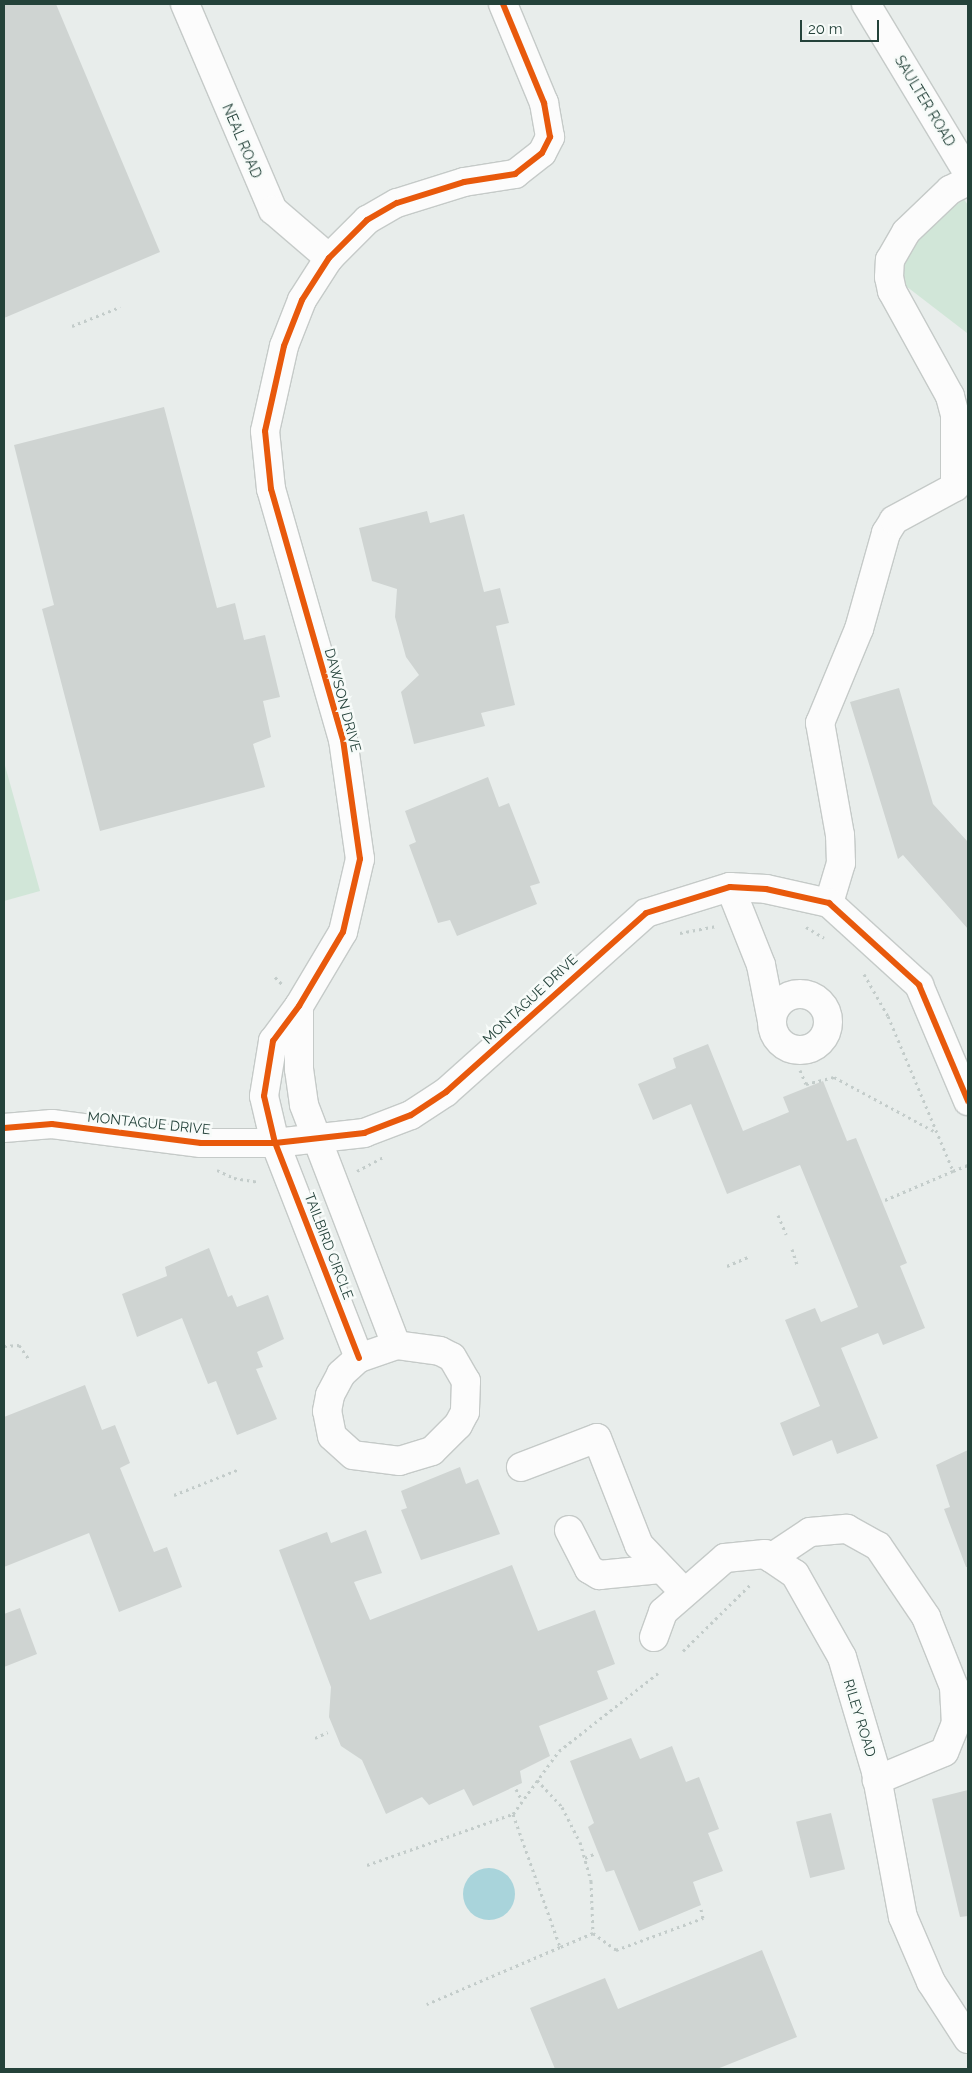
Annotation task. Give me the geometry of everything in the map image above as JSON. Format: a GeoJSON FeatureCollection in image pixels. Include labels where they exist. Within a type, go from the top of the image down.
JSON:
{"type":"FeatureCollection","features":[{"type":"Feature","properties":{"kind":"street","name":"NEAL ROAD"},"geometry":{"type":"LineString","coordinates":[[185,4],[273,210],[329,258]]}},
{"type":"Feature","properties":{"kind":"street","name":"DAWSON DRIVE"},"geometry":{"type":"LineString","coordinates":[[275,1143],[264,1096],[267,1065],[273,1041],[300,1006],[343,932],[357,884],[360,851],[342,740],[271,489],[265,431],[284,346],[302,300],[329,258],[367,220],[397,203],[464,182],[515,174],[542,153],[550,136],[544,102],[503,4]]}},
{"type":"Feature","properties":{"kind":"street","name":"SAULTER ROAD"},"geometry":{"type":"LineString","coordinates":[[866,4],[968,172]]}},
{"type":"Feature","properties":{"kind":"street"},"geometry":{"type":"LineString","coordinates":[[829,903],[841,863],[840,835],[820,723],[859,629],[886,533],[894,520],[962,489],[955,416],[950,396],[892,291],[888,277],[890,260],[906,232],[950,190],[968,181]]}},
{"type":"Feature","properties":{"kind":"street"},"geometry":{"type":"LineString","coordinates":[[730,888],[761,965],[775,1035],[787,1048],[813,1047],[826,1033],[827,1014],[822,1005],[761,965]]}},
{"type":"Feature","properties":{"kind":"street","name":"MONTAGUE DRIVE"},"geometry":{"type":"LineString","coordinates":[[4,1128],[52,1124],[201,1143],[275,1143],[364,1133],[411,1115],[446,1092],[646,913],[730,888],[766,889],[829,903],[919,985],[968,1101]]}},
{"type":"Feature","properties":{"kind":"street"},"geometry":{"type":"LineString","coordinates":[[772,1021],[780,1002],[788,997],[806,995]]}},
{"type":"Feature","properties":{"kind":"street","name":"DAWSON DRIVE"},"geometry":{"type":"LineString","coordinates":[[300,1006],[299,1069],[315,1138]]}},
{"type":"Feature","properties":{"kind":"street","name":"TAILBIRD CIRCLE"},"geometry":{"type":"LineString","coordinates":[[315,1138],[396,1345]]}},
{"type":"Feature","properties":{"kind":"street","name":"TAILBIRD CIRCLE"},"geometry":{"type":"LineString","coordinates":[[275,1143],[359,1358]]}},
{"type":"Feature","properties":{"kind":"street"},"geometry":{"type":"LineString","coordinates":[[396,1345],[440,1351],[452,1358],[466,1381],[468,1396],[458,1425],[432,1451],[400,1461],[368,1459],[344,1450],[332,1436],[327,1411],[330,1395],[341,1374],[359,1358],[396,1345]]}},
{"type":"Feature","properties":{"kind":"street"},"geometry":{"type":"LineString","coordinates":[[521,1466],[597,1438],[639,1545],[684,1592]]}},
{"type":"Feature","properties":{"kind":"street"},"geometry":{"type":"LineString","coordinates":[[654,1637],[663,1612],[725,1558],[768,1556],[810,1532],[848,1529],[878,1546],[926,1617],[954,1687],[956,1723],[944,1752],[877,1780]]}},
{"type":"Feature","properties":{"kind":"street"},"geometry":{"type":"LineString","coordinates":[[569,1530],[589,1569],[599,1575],[660,1569]]}},
{"type":"Feature","properties":{"kind":"street","name":"RILEY ROAD"},"geometry":{"type":"LineString","coordinates":[[768,1556],[795,1574],[842,1657],[877,1780],[903,1917],[931,1982],[968,2039]]}},
{"type":"Feature","properties":{"kind":"path"},"geometry":{"type":"LineString","coordinates":[[72,326],[120,307]]}},
{"type":"Feature","properties":{"kind":"path"},"geometry":{"type":"LineString","coordinates":[[672,935],[743,920]]}},
{"type":"Feature","properties":{"kind":"path"},"geometry":{"type":"LineString","coordinates":[[804,926],[827,940]]}},
{"type":"Feature","properties":{"kind":"path"},"geometry":{"type":"LineString","coordinates":[[859,969],[874,986],[888,1016],[952,1171]]}},
{"type":"Feature","properties":{"kind":"path"},"geometry":{"type":"LineString","coordinates":[[275,978],[283,985]]}},
{"type":"Feature","properties":{"kind":"path"},"geometry":{"type":"LineString","coordinates":[[800,1070],[806,1084],[834,1077],[935,1131]]}},
{"type":"Feature","properties":{"kind":"path"},"geometry":{"type":"LineString","coordinates":[[331,1180],[345,1177],[392,1151]]}},
{"type":"Feature","properties":{"kind":"path"},"geometry":{"type":"LineString","coordinates":[[885,1200],[968,1164]]}},
{"type":"Feature","properties":{"kind":"path"},"geometry":{"type":"LineString","coordinates":[[211,1165],[222,1175],[266,1182],[276,1192],[293,1188]]}},
{"type":"Feature","properties":{"kind":"path"},"geometry":{"type":"LineString","coordinates":[[778,1215],[786,1234]]}},
{"type":"Feature","properties":{"kind":"path"},"geometry":{"type":"LineString","coordinates":[[792,1249],[797,1264]]}},
{"type":"Feature","properties":{"kind":"path"},"geometry":{"type":"LineString","coordinates":[[727,1266],[750,1256]]}},
{"type":"Feature","properties":{"kind":"path"},"geometry":{"type":"LineString","coordinates":[[4,1346],[19,1345],[28,1358]]}},
{"type":"Feature","properties":{"kind":"path"},"geometry":{"type":"LineString","coordinates":[[174,1495],[237,1470]]}},
{"type":"Feature","properties":{"kind":"path"},"geometry":{"type":"LineString","coordinates":[[683,1651],[747,1590],[768,1556]]}},
{"type":"Feature","properties":{"kind":"path"},"geometry":{"type":"LineString","coordinates":[[367,1865],[513,1814],[560,1751],[658,1673]]}},
{"type":"Feature","properties":{"kind":"path"},"geometry":{"type":"LineString","coordinates":[[315,1738],[328,1732]]}},
{"type":"Feature","properties":{"kind":"path"},"geometry":{"type":"LineString","coordinates":[[537,1780],[562,1807],[585,1858],[591,1881],[593,1933]]}},
{"type":"Feature","properties":{"kind":"path"},"geometry":{"type":"LineString","coordinates":[[516,1789],[522,1800]]}},
{"type":"Feature","properties":{"kind":"path"},"geometry":{"type":"LineString","coordinates":[[513,1814],[560,1947]]}},
{"type":"Feature","properties":{"kind":"path"},"geometry":{"type":"LineString","coordinates":[[585,1858],[594,1854]]}},
{"type":"Feature","properties":{"kind":"path"},"geometry":{"type":"LineString","coordinates":[[593,1933],[616,1950],[703,1918],[701,1909]]}},
{"type":"Feature","properties":{"kind":"path"},"geometry":{"type":"LineString","coordinates":[[427,2004],[593,1933]]}},
{"type":"Feature","properties":{"kind":"green space"},"geometry":{"type":"Polygon","coordinates":[[[960,194],[968,205],[967,333],[902,283],[900,277],[904,251],[960,194]]]}},
{"type":"Feature","properties":{"kind":"green space"},"geometry":{"type":"Polygon","coordinates":[[[4,762],[40,891],[4,901],[4,762]]]}},
{"type":"Feature","properties":{"kind":"water"},"geometry":{"type":"Polygon","coordinates":[[[484,1868],[494,1868],[503,1872],[511,1880],[515,1894],[511,1908],[503,1916],[494,1920],[484,1920],[475,1916],[467,1908],[463,1899],[463,1889],[467,1880],[475,1872],[484,1868]]]}},
{"type":"Feature","properties":{"kind":"building"},"geometry":{"type":"Polygon","coordinates":[[[4,4],[56,4],[160,252],[4,318],[4,4]]]}},
{"type":"Feature","properties":{"kind":"building"},"geometry":{"type":"Polygon","coordinates":[[[164,407],[217,608],[235,603],[244,640],[265,635],[280,697],[263,701],[271,737],[253,744],[265,787],[100,831],[42,609],[54,605],[14,445],[164,407]]]}},
{"type":"Feature","properties":{"kind":"building"},"geometry":{"type":"Polygon","coordinates":[[[427,511],[430,523],[464,514],[484,592],[500,588],[509,623],[496,626],[515,705],[481,713],[485,726],[414,744],[401,692],[419,675],[406,657],[395,617],[397,589],[372,581],[359,528],[427,511]]]}},
{"type":"Feature","properties":{"kind":"building"},"geometry":{"type":"Polygon","coordinates":[[[899,688],[933,804],[968,842],[968,929],[903,855],[898,859],[850,702],[899,688]]]}},
{"type":"Feature","properties":{"kind":"building"},"geometry":{"type":"Polygon","coordinates":[[[488,777],[499,807],[509,803],[540,883],[530,886],[537,904],[457,936],[450,920],[438,923],[409,845],[416,842],[405,811],[488,777]]]}},
{"type":"Feature","properties":{"kind":"building"},"geometry":{"type":"Polygon","coordinates":[[[708,1044],[743,1131],[789,1112],[783,1097],[823,1081],[847,1141],[856,1138],[907,1263],[900,1266],[925,1328],[883,1345],[878,1333],[841,1348],[878,1438],[837,1454],[832,1440],[793,1456],[780,1423],[820,1406],[785,1320],[815,1308],[821,1322],[858,1307],[800,1165],[727,1194],[691,1104],[653,1120],[638,1084],[676,1068],[673,1058],[708,1044]]]}},
{"type":"Feature","properties":{"kind":"building"},"geometry":{"type":"Polygon","coordinates":[[[209,1248],[228,1297],[232,1295],[237,1307],[268,1295],[284,1339],[257,1352],[263,1367],[256,1369],[277,1419],[237,1435],[216,1381],[208,1384],[182,1318],[137,1337],[122,1294],[167,1276],[165,1267],[209,1248]]]}},
{"type":"Feature","properties":{"kind":"building"},"geometry":{"type":"Polygon","coordinates":[[[85,1385],[102,1430],[115,1425],[130,1463],[120,1468],[154,1552],[167,1547],[182,1587],[119,1612],[89,1533],[4,1567],[4,1417],[85,1385]]]}},
{"type":"Feature","properties":{"kind":"building"},"geometry":{"type":"Polygon","coordinates":[[[968,1450],[968,1567],[966,1567],[944,1509],[950,1507],[936,1465],[968,1450]]]}},
{"type":"Feature","properties":{"kind":"building"},"geometry":{"type":"Polygon","coordinates":[[[460,1467],[466,1484],[478,1479],[500,1534],[421,1560],[401,1510],[407,1508],[401,1491],[460,1467]]]}},
{"type":"Feature","properties":{"kind":"building"},"geometry":{"type":"Polygon","coordinates":[[[366,1530],[382,1573],[354,1582],[370,1620],[512,1565],[538,1631],[595,1610],[615,1664],[597,1671],[608,1699],[539,1726],[550,1756],[520,1771],[522,1783],[473,1806],[464,1789],[429,1805],[422,1797],[386,1814],[362,1760],[341,1746],[329,1717],[331,1687],[279,1550],[327,1532],[331,1543],[366,1530]]]}},
{"type":"Feature","properties":{"kind":"building"},"geometry":{"type":"Polygon","coordinates":[[[20,1608],[37,1654],[4,1667],[4,1614],[20,1608]]]}},
{"type":"Feature","properties":{"kind":"building"},"geometry":{"type":"Polygon","coordinates":[[[631,1738],[640,1759],[672,1746],[686,1782],[699,1777],[719,1829],[708,1833],[723,1871],[693,1882],[701,1905],[639,1931],[614,1870],[606,1872],[588,1827],[594,1823],[570,1761],[631,1738]]]}},
{"type":"Feature","properties":{"kind":"building"},"geometry":{"type":"Polygon","coordinates":[[[968,1790],[968,1916],[960,1917],[932,1799],[968,1790]]]}},
{"type":"Feature","properties":{"kind":"building"},"geometry":{"type":"Polygon","coordinates":[[[831,1813],[845,1869],[810,1878],[796,1822],[831,1813]]]}},
{"type":"Feature","properties":{"kind":"building"},"geometry":{"type":"Polygon","coordinates":[[[762,1950],[797,2037],[717,2069],[555,2069],[530,2008],[605,1978],[618,2009],[762,1950]]]}},
{"type":"Feature","properties":{"kind":"cycle path"},"geometry":{"type":"LineString","coordinates":[[359,1358],[275,1143],[264,1096],[273,1041],[299,1006],[343,932],[360,859],[343,740],[271,489],[265,431],[284,346],[302,300],[329,258],[367,220],[397,203],[464,182],[515,174],[542,153],[550,137],[544,103],[503,4]]}},
{"type":"Feature","properties":{"kind":"cycle path"},"geometry":{"type":"LineString","coordinates":[[4,1128],[52,1124],[201,1143],[275,1143],[364,1133],[411,1115],[446,1092],[646,913],[730,887],[766,889],[829,903],[919,985],[968,1101]]}}]}
